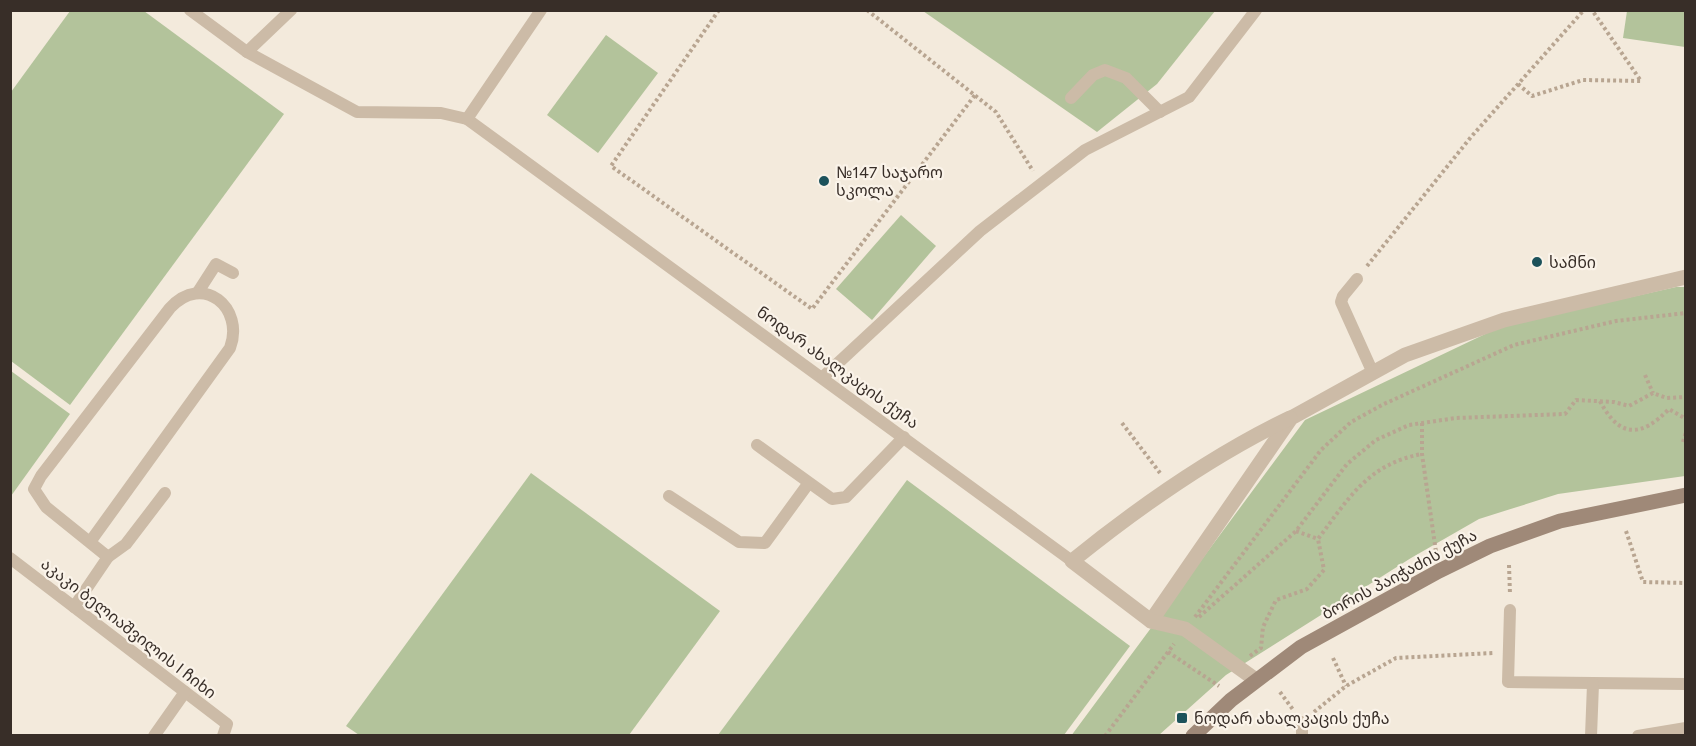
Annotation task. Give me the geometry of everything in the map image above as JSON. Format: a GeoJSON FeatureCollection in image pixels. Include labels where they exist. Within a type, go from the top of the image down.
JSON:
{"type":"FeatureCollection","features":[{"type":"Feature","properties":{"kind":"street"},"geometry":{"type":"LineString","coordinates":[[1072,561],[1132,512],[1248,438],[1291,418],[1406,355],[1504,320],[1686,277]]}},
{"type":"Feature","properties":{"kind":"street"},"geometry":{"type":"LineString","coordinates":[[1150,621],[1291,418]]}},
{"type":"Feature","properties":{"kind":"street","name":"ბორის პაიჭაძის ქუჩა"},"geometry":{"type":"LineString","coordinates":[[1193,735],[1256,680],[1300,647],[1439,571],[1490,546],[1560,521],[1686,495]]}},
{"type":"Feature","properties":{"kind":"street","name":"ნოდარ ახალკაცის ქუჩა"},"geometry":{"type":"LineString","coordinates":[[1072,561],[1150,621],[1185,629],[1256,680]]}},
{"type":"Feature","properties":{"kind":"lane"},"geometry":{"type":"LineString","coordinates":[[190,10],[247,52],[357,112],[441,113],[467,119],[541,10]]}},
{"type":"Feature","properties":{"kind":"lane"},"geometry":{"type":"LineString","coordinates":[[247,52],[291,10]]}},
{"type":"Feature","properties":{"kind":"lane"},"geometry":{"type":"LineString","coordinates":[[823,377],[980,231],[1085,150],[1190,97],[1256,10]]}},
{"type":"Feature","properties":{"kind":"lane"},"geometry":{"type":"LineString","coordinates":[[1071,98],[1093,75],[1105,70],[1126,78],[1160,112]]}},
{"type":"Feature","properties":{"kind":"lane","name":"ნოდარ ახალკაცის ქუჩა"},"geometry":{"type":"LineString","coordinates":[[467,119],[1072,561]]}},
{"type":"Feature","properties":{"kind":"lane"},"geometry":{"type":"LineString","coordinates":[[198,292],[216,264],[233,273]]}},
{"type":"Feature","properties":{"kind":"lane"},"geometry":{"type":"LineString","coordinates":[[1357,279],[1341,302],[1373,373]]}},
{"type":"Feature","properties":{"kind":"lane"},"geometry":{"type":"LineString","coordinates":[[90,542],[230,348],[234,337],[233,322],[227,310],[217,300],[198,292],[180,297],[41,476],[34,489],[46,507],[108,557]]}},
{"type":"Feature","properties":{"kind":"lane"},"geometry":{"type":"LineString","coordinates":[[757,445],[808,484],[832,499],[846,497],[904,437]]}},
{"type":"Feature","properties":{"kind":"lane"},"geometry":{"type":"LineString","coordinates":[[669,496],[739,542],[765,543],[808,484]]}},
{"type":"Feature","properties":{"kind":"lane"},"geometry":{"type":"LineString","coordinates":[[74,607],[108,557],[126,544],[165,493]]}},
{"type":"Feature","properties":{"kind":"lane","name":"აკაკი ბელიაშვილის I ჩიხი"},"geometry":{"type":"LineString","coordinates":[[10,558],[185,692],[225,730]]}},
{"type":"Feature","properties":{"kind":"lane"},"geometry":{"type":"LineString","coordinates":[[1510,610],[1508,682],[1686,684]]}},
{"type":"Feature","properties":{"kind":"lane"},"geometry":{"type":"LineString","coordinates":[[1591,735],[1593,684]]}},
{"type":"Feature","properties":{"kind":"lane"},"geometry":{"type":"LineString","coordinates":[[154,735],[185,692]]}},
{"type":"Feature","properties":{"kind":"lane"},"geometry":{"type":"LineString","coordinates":[[1302,722],[1302,735]]}},
{"type":"Feature","properties":{"kind":"lane"},"geometry":{"type":"LineString","coordinates":[[1638,735],[1686,728]]}},
{"type":"Feature","properties":{"kind":"path"},"geometry":{"type":"LineString","coordinates":[[719,10],[611,166],[812,309],[975,95]]}},
{"type":"Feature","properties":{"kind":"path"},"geometry":{"type":"LineString","coordinates":[[867,10],[996,112],[1041,184]]}},
{"type":"Feature","properties":{"kind":"path"},"geometry":{"type":"LineString","coordinates":[[1357,279],[1471,137],[1584,10]]}},
{"type":"Feature","properties":{"kind":"path"},"geometry":{"type":"LineString","coordinates":[[1518,84],[1532,96],[1583,80],[1641,81],[1592,10]]}},
{"type":"Feature","properties":{"kind":"path"},"geometry":{"type":"LineString","coordinates":[[1105,735],[1321,450],[1351,422],[1384,404],[1514,345],[1616,321],[1686,313]]}},
{"type":"Feature","properties":{"kind":"path"},"geometry":{"type":"LineString","coordinates":[[1645,375],[1653,393],[1667,398],[1686,397]]}},
{"type":"Feature","properties":{"kind":"path"},"geometry":{"type":"LineString","coordinates":[[1185,629],[1296,531],[1347,464],[1376,440],[1409,425],[1456,418],[1565,414],[1576,400],[1629,406],[1653,393]]}},
{"type":"Feature","properties":{"kind":"path"},"geometry":{"type":"LineString","coordinates":[[1667,398],[1669,409],[1686,419]]}},
{"type":"Feature","properties":{"kind":"path"},"geometry":{"type":"LineString","coordinates":[[1600,401],[1615,424],[1637,430],[1658,421],[1669,409]]}},
{"type":"Feature","properties":{"kind":"path"},"geometry":{"type":"LineString","coordinates":[[1122,423],[1170,488]]}},
{"type":"Feature","properties":{"kind":"path"},"geometry":{"type":"LineString","coordinates":[[1422,423],[1422,454],[1439,571]]}},
{"type":"Feature","properties":{"kind":"path"},"geometry":{"type":"LineString","coordinates":[[1683,442],[1686,432]]}},
{"type":"Feature","properties":{"kind":"path"},"geometry":{"type":"LineString","coordinates":[[1318,539],[1373,472],[1405,458],[1422,454]]}},
{"type":"Feature","properties":{"kind":"path"},"geometry":{"type":"LineString","coordinates":[[1296,531],[1318,539]]}},
{"type":"Feature","properties":{"kind":"path"},"geometry":{"type":"LineString","coordinates":[[1626,531],[1643,582],[1686,583]]}},
{"type":"Feature","properties":{"kind":"path"},"geometry":{"type":"LineString","coordinates":[[1168,652],[1218,687],[1237,666],[1261,648],[1263,627],[1276,600],[1307,589],[1324,570],[1318,539]]}},
{"type":"Feature","properties":{"kind":"path"},"geometry":{"type":"LineString","coordinates":[[1509,565],[1509,573]]}},
{"type":"Feature","properties":{"kind":"path"},"geometry":{"type":"LineString","coordinates":[[1280,692],[1302,722],[1346,686],[1396,658],[1509,652]]}},
{"type":"Feature","properties":{"kind":"path"},"geometry":{"type":"LineString","coordinates":[[1333,658],[1346,686]]}},
{"type":"Feature","properties":{"kind":"green space"},"geometry":{"type":"Polygon","coordinates":[[[70,11],[144,11],[284,114],[70,405],[11,361],[11,92],[70,11]]]}},
{"type":"Feature","properties":{"kind":"green space"},"geometry":{"type":"Polygon","coordinates":[[[923,11],[1215,11],[1157,84],[1097,132],[923,11]]]}},
{"type":"Feature","properties":{"kind":"green space"},"geometry":{"type":"Polygon","coordinates":[[[1627,11],[1685,11],[1685,47],[1623,38],[1627,11]]]}},
{"type":"Feature","properties":{"kind":"green space"},"geometry":{"type":"Polygon","coordinates":[[[606,35],[658,73],[598,153],[547,115],[606,35]]]}},
{"type":"Feature","properties":{"kind":"green space"},"geometry":{"type":"Polygon","coordinates":[[[901,215],[936,246],[872,320],[836,289],[901,215]]]}},
{"type":"Feature","properties":{"kind":"green space"},"geometry":{"type":"Polygon","coordinates":[[[1676,287],[1685,287],[1685,476],[1558,494],[1479,519],[1411,558],[1226,675],[1159,735],[1071,736],[1305,420],[1502,326],[1676,287]]]}},
{"type":"Feature","properties":{"kind":"green space"},"geometry":{"type":"Polygon","coordinates":[[[11,371],[70,414],[11,496],[11,371]]]}},
{"type":"Feature","properties":{"kind":"green space"},"geometry":{"type":"Polygon","coordinates":[[[531,473],[720,611],[629,735],[359,735],[346,726],[531,473]]]}},
{"type":"Feature","properties":{"kind":"green space"},"geometry":{"type":"Polygon","coordinates":[[[907,480],[1130,646],[1064,735],[718,735],[907,480]]]}},
{"type":"Feature","properties":{"kind":"place","name":"№147 საჯარო სკოლა"},"geometry":{"type":"Point","coordinates":[824,181]}},
{"type":"Feature","properties":{"kind":"place","name":"სამნი"},"geometry":{"type":"Point","coordinates":[1537,262]}},
{"type":"Feature","properties":{"kind":"place","name":"ნოდარ ახალკაცის ქუჩა"},"geometry":{"type":"Point","coordinates":[1182,718]}}]}
